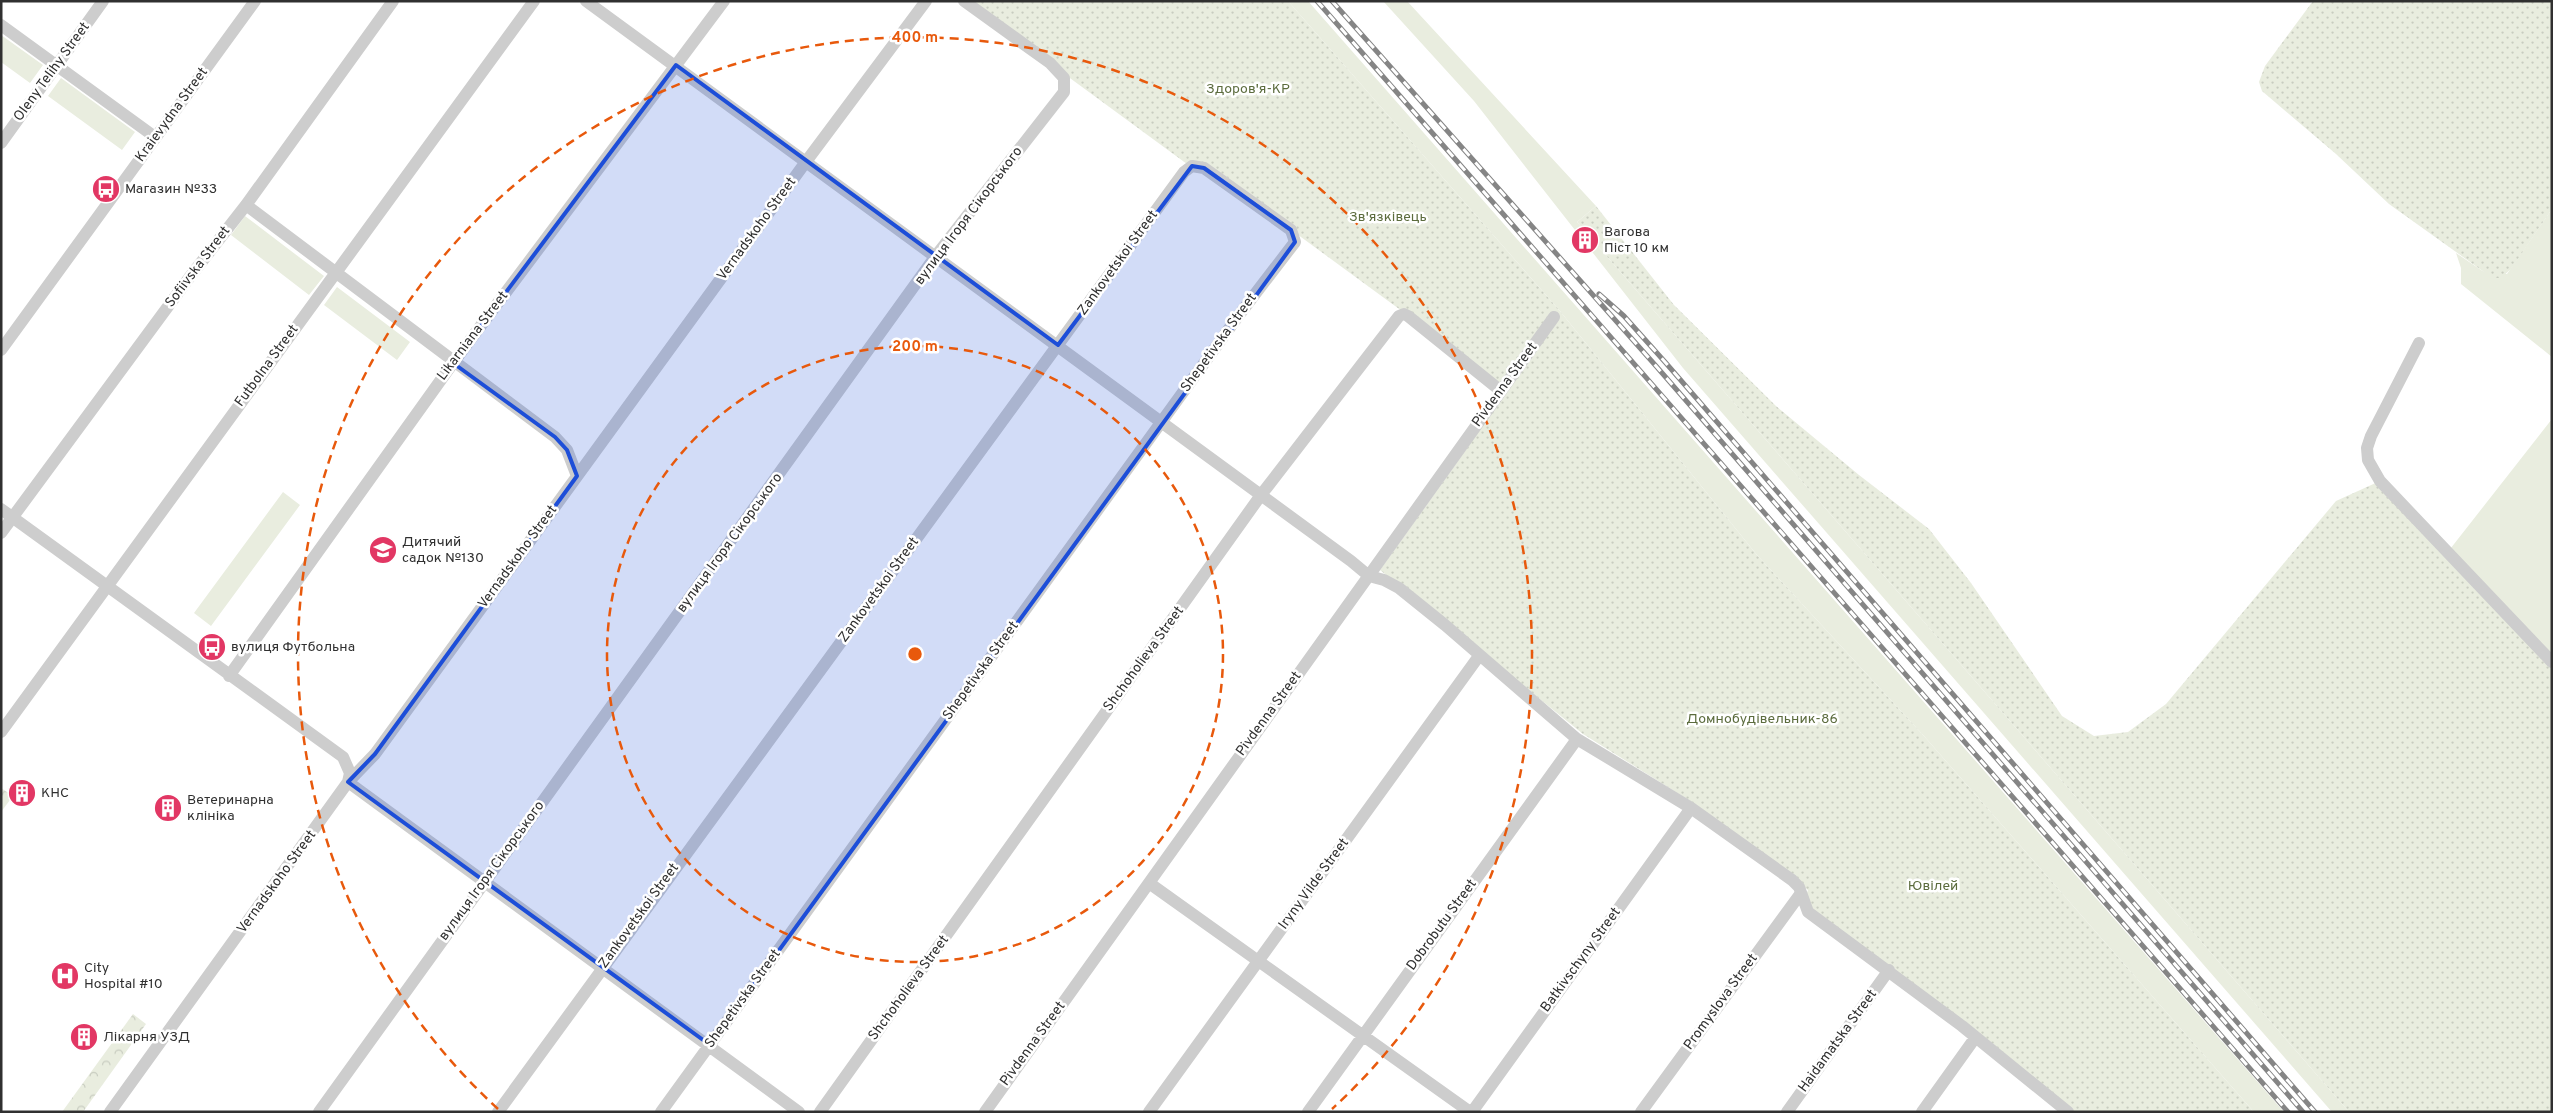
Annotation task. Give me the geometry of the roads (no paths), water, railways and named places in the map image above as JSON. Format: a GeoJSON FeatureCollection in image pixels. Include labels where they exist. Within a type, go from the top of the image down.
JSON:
{"type":"FeatureCollection","features":[{"type":"Feature","properties":{"kind":"street","name":"Oleny Telihy Street"},"geometry":{"type":"LineString","coordinates":[[1,143],[103,1]]}},
{"type":"Feature","properties":{"kind":"street","name":"Kraievydna Street"},"geometry":{"type":"LineString","coordinates":[[1,350],[255,1]]}},
{"type":"Feature","properties":{"kind":"street","name":"Sofiivska Street"},"geometry":{"type":"LineString","coordinates":[[1,533],[189,278],[246,204],[393,1]]}},
{"type":"Feature","properties":{"kind":"street","name":"Futbolna Street"},"geometry":{"type":"LineString","coordinates":[[1,732],[534,1]]}},
{"type":"Feature","properties":{"kind":"street"},"geometry":{"type":"LineString","coordinates":[[586,1],[676,65],[805,163],[1058,345],[1351,561],[1368,576],[1384,580],[1399,588],[1445,624],[1479,656],[1577,739],[1691,808],[1792,880],[1801,893],[1808,912],[1889,970],[2062,1110]]}},
{"type":"Feature","properties":{"kind":"street","name":"Likarniana Street"},"geometry":{"type":"LineString","coordinates":[[229,676],[453,362],[724,1]]}},
{"type":"Feature","properties":{"kind":"street","name":"Vernadskoho Street"},"geometry":{"type":"LineString","coordinates":[[110,1112],[348,782],[375,754],[805,163],[926,1]]}},
{"type":"Feature","properties":{"kind":"street","name":"вулиця Ігоря Сікорського"},"geometry":{"type":"LineString","coordinates":[[319,1112],[484,880],[565,771],[935,257],[1065,88],[1064,78],[1050,63],[964,1]]}},
{"type":"Feature","properties":{"kind":"street"},"geometry":{"type":"LineString","coordinates":[[1,25],[155,136]]}},
{"type":"Feature","properties":{"kind":"street","name":"Zankovetskoi Street"},"geometry":{"type":"LineString","coordinates":[[498,1112],[1184,172],[1192,166],[1204,168],[1292,230]]}},
{"type":"Feature","properties":{"kind":"street"},"geometry":{"type":"LineString","coordinates":[[246,204],[334,273],[555,437],[567,450],[577,476]]}},
{"type":"Feature","properties":{"kind":"street","name":"Shepetivska Street"},"geometry":{"type":"LineString","coordinates":[[662,1112],[1239,315],[1295,242],[1292,230]]}},
{"type":"Feature","properties":{"kind":"street","name":"Shchoholieva Street"},"geometry":{"type":"LineString","coordinates":[[820,1112],[1261,495],[1399,316],[1404,314],[1501,391]]}},
{"type":"Feature","properties":{"kind":"street","name":"Pivdenna Street"},"geometry":{"type":"LineString","coordinates":[[984,1112],[1554,317]]}},
{"type":"Feature","properties":{"kind":"street"},"geometry":{"type":"LineString","coordinates":[[2419,343],[2371,436],[2367,448],[2368,460],[2380,481],[2409,514],[2552,662]]}},
{"type":"Feature","properties":{"kind":"street"},"geometry":{"type":"LineString","coordinates":[[1,510],[343,758],[350,773],[348,782],[603,966],[799,1112]]}},
{"type":"Feature","properties":{"kind":"street","name":"Iryny Vilde Street"},"geometry":{"type":"LineString","coordinates":[[1149,1112],[1479,656]]}},
{"type":"Feature","properties":{"kind":"street","name":"Dobrobutu Street"},"geometry":{"type":"LineString","coordinates":[[1308,1112],[1577,739]]}},
{"type":"Feature","properties":{"kind":"street","name":"Batkivschyny Street"},"geometry":{"type":"LineString","coordinates":[[1471,1112],[1691,808]]}},
{"type":"Feature","properties":{"kind":"street"},"geometry":{"type":"LineString","coordinates":[[1149,883],[1471,1112]]}},
{"type":"Feature","properties":{"kind":"street","name":"Promyslova Street"},"geometry":{"type":"LineString","coordinates":[[1641,1112],[1801,893]]}},
{"type":"Feature","properties":{"kind":"street","name":"Haidamatska Street"},"geometry":{"type":"LineString","coordinates":[[1787,1112],[1889,970]]}},
{"type":"Feature","properties":{"kind":"street"},"geometry":{"type":"LineString","coordinates":[[1922,1112],[1975,1038]]}},
{"type":"Feature","properties":{"kind":"railway"},"geometry":{"type":"LineString","coordinates":[[1317,1],[2288,1112]]}},
{"type":"Feature","properties":{"kind":"railway"},"geometry":{"type":"LineString","coordinates":[[1332,1],[1656,366],[2303,1112]]}},
{"type":"Feature","properties":{"kind":"railway"},"geometry":{"type":"LineString","coordinates":[[1599,294],[1624,316],[1665,362],[2315,1112]]}},
{"type":"Feature","properties":{"kind":"place","name":"Магазин №33"},"geometry":{"type":"Point","coordinates":[106,189]}},
{"type":"Feature","properties":{"kind":"place","name":"Вагова Піст 10 км"},"geometry":{"type":"Point","coordinates":[1585,240]}},
{"type":"Feature","properties":{"kind":"place","name":"Дитячий садок №130"},"geometry":{"type":"Point","coordinates":[383,550]}},
{"type":"Feature","properties":{"kind":"place","name":"вулиця Футбольна"},"geometry":{"type":"Point","coordinates":[212,647]}},
{"type":"Feature","properties":{"kind":"place","name":"КНС"},"geometry":{"type":"Point","coordinates":[22,793]}},
{"type":"Feature","properties":{"kind":"place","name":"Ветеринарна клініка"},"geometry":{"type":"Point","coordinates":[168,808]}},
{"type":"Feature","properties":{"kind":"place","name":"City Hospital #10"},"geometry":{"type":"Point","coordinates":[65,976]}},
{"type":"Feature","properties":{"kind":"place","name":"Лікарня УЗД"},"geometry":{"type":"Point","coordinates":[84,1037]}},
{"type":"Feature","properties":{"kind":"park label","name":"Здоров'я-КР"},"geometry":{"type":"Point","coordinates":[1248,89]}},
{"type":"Feature","properties":{"kind":"park label","name":"Зв'язківець"},"geometry":{"type":"Point","coordinates":[1388,217]}},
{"type":"Feature","properties":{"kind":"park label","name":"Домнобудівельник-86"},"geometry":{"type":"Point","coordinates":[1762,719]}},
{"type":"Feature","properties":{"kind":"park label","name":"Ювілей"},"geometry":{"type":"Point","coordinates":[1933,886]}}]}
